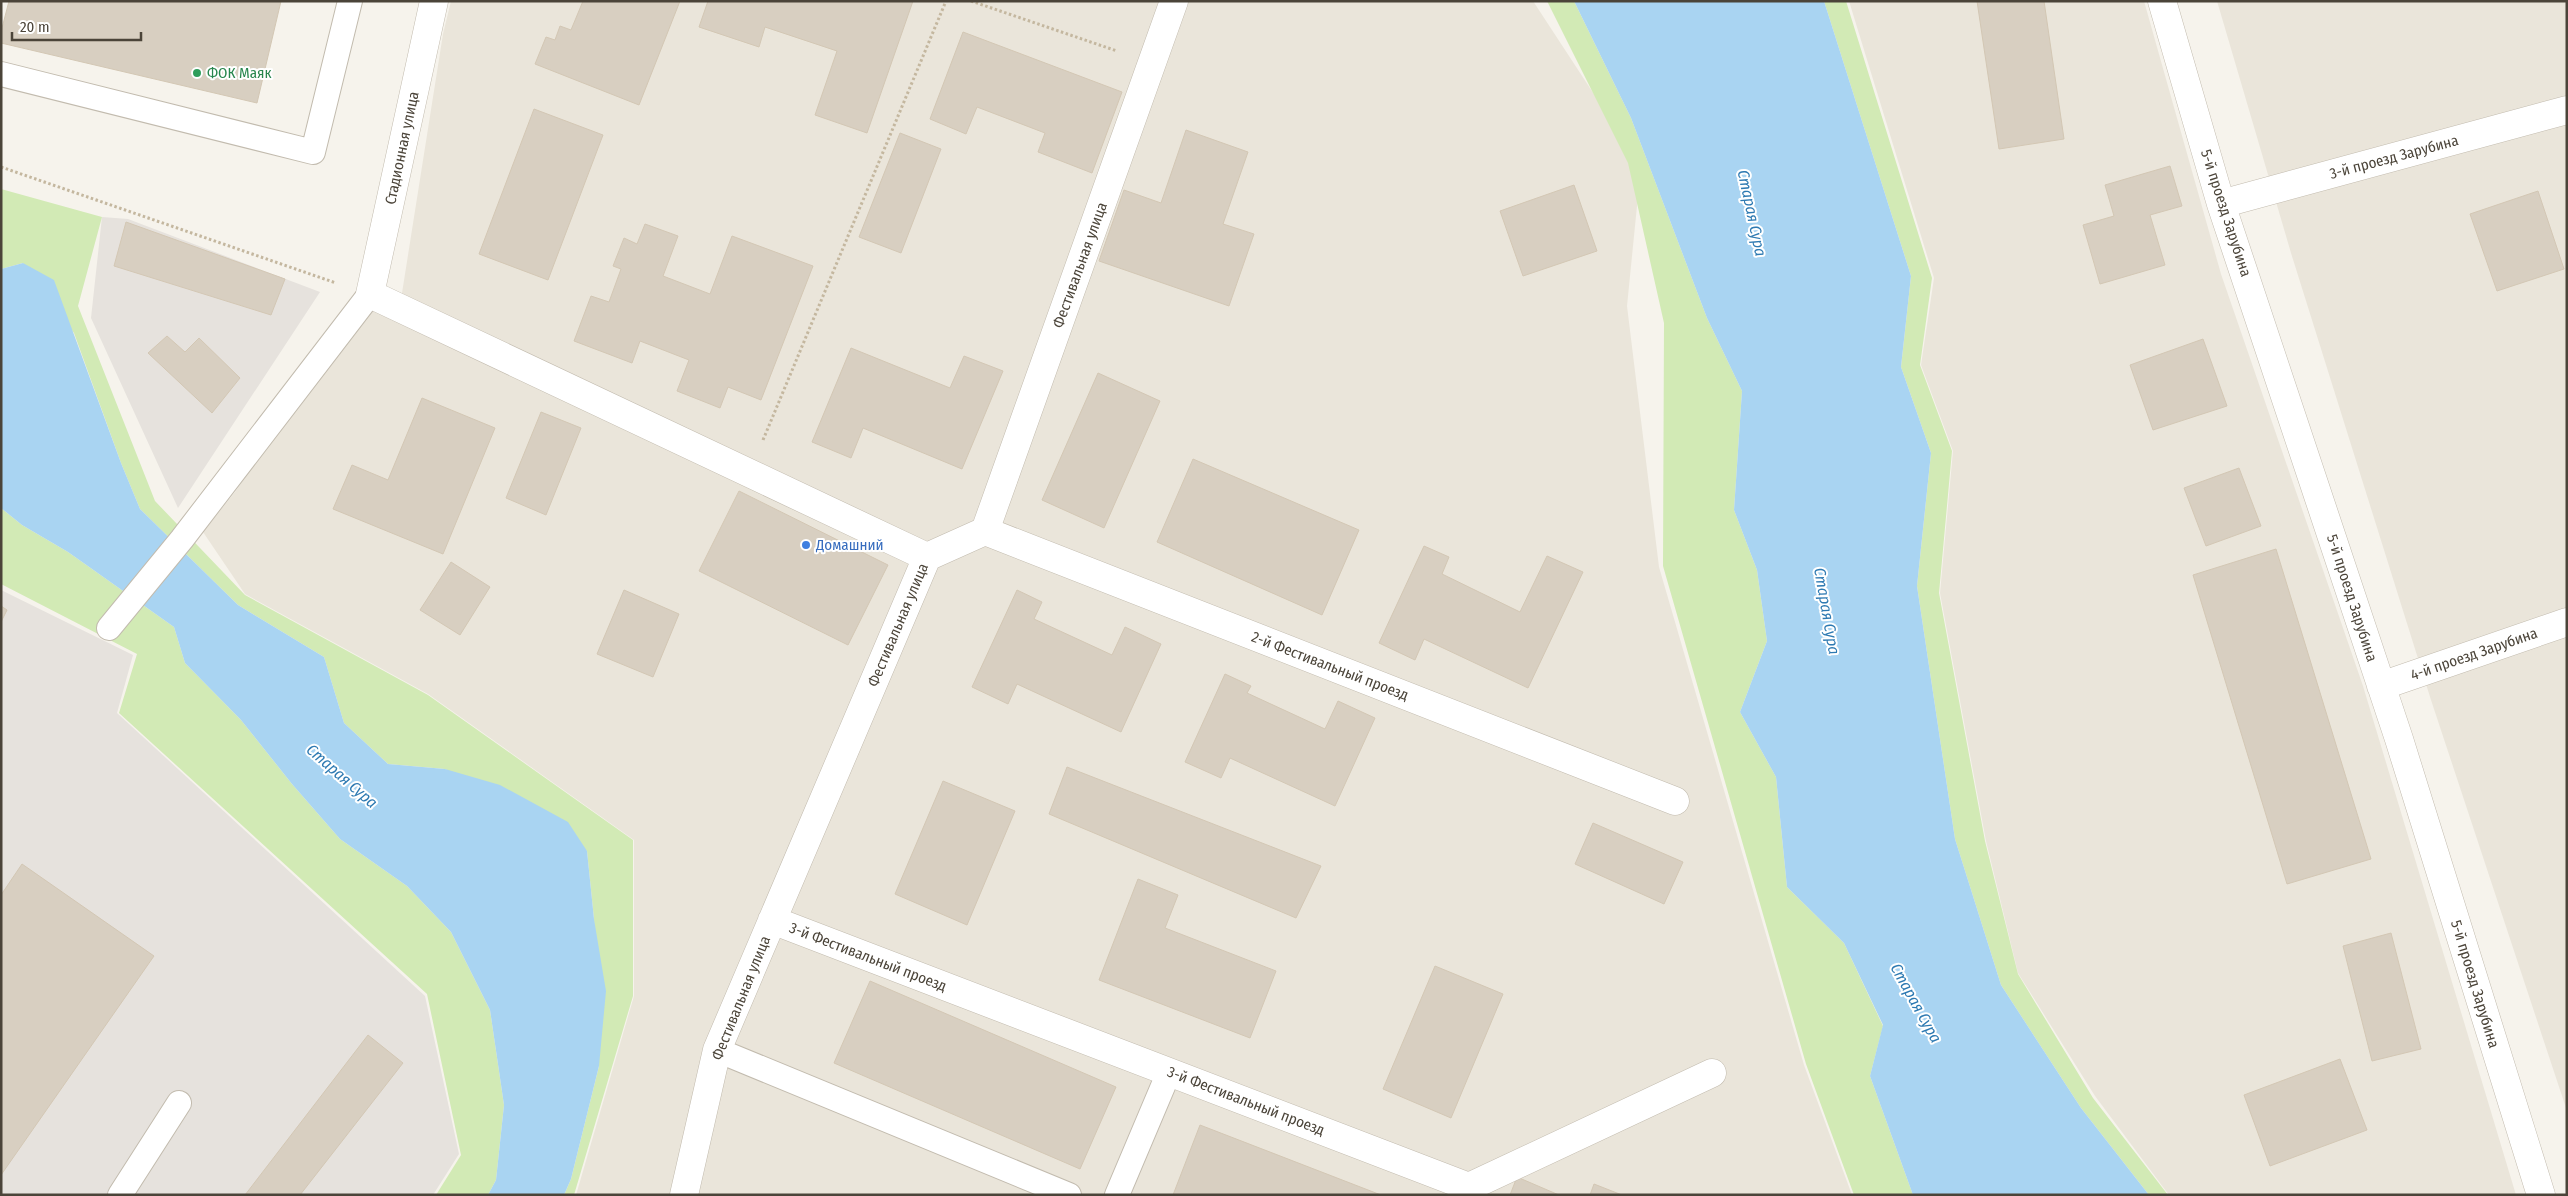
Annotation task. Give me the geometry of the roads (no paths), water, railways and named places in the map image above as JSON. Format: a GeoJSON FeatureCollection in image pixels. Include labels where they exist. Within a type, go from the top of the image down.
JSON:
{"type":"FeatureCollection","features":[{"type":"Feature","properties":{"kind":"street","name":"Стадионная улица"},"geometry":{"type":"LineString","coordinates":[[370,294],[434,1]]}},
{"type":"Feature","properties":{"kind":"street","name":"Фестивальная улица"},"geometry":{"type":"LineString","coordinates":[[684,1195],[717,1050],[928,557],[985,531],[1174,1]]}},
{"type":"Feature","properties":{"kind":"street","name":"5-й проезд Зарубина"},"geometry":{"type":"LineString","coordinates":[[2162,1],[2222,204],[2381,686],[2541,1195]]}},
{"type":"Feature","properties":{"kind":"street","name":"3-й проезд Зарубина"},"geometry":{"type":"LineString","coordinates":[[2222,204],[2567,110]]}},
{"type":"Feature","properties":{"kind":"street"},"geometry":{"type":"LineString","coordinates":[[370,294],[928,557]]}},
{"type":"Feature","properties":{"kind":"street","name":"2-й Фестивальный проезд"},"geometry":{"type":"LineString","coordinates":[[985,531],[1675,801]]}},
{"type":"Feature","properties":{"kind":"street","name":"4-й проезд Зарубина"},"geometry":{"type":"LineString","coordinates":[[2381,686],[2567,622]]}},
{"type":"Feature","properties":{"kind":"street","name":"3-й Фестивальный проезд"},"geometry":{"type":"LineString","coordinates":[[772,920],[1469,1187],[1712,1073]]}},
{"type":"Feature","properties":{"kind":"lane"},"geometry":{"type":"LineString","coordinates":[[1,74],[312,152],[350,1]]}},
{"type":"Feature","properties":{"kind":"lane"},"geometry":{"type":"LineString","coordinates":[[110,628],[182,539],[370,294]]}},
{"type":"Feature","properties":{"kind":"lane"},"geometry":{"type":"LineString","coordinates":[[717,1050],[1069,1195]]}},
{"type":"Feature","properties":{"kind":"lane"},"geometry":{"type":"LineString","coordinates":[[1117,1195],[1169,1072]]}},
{"type":"Feature","properties":{"kind":"lane"},"geometry":{"type":"LineString","coordinates":[[120,1195],[179,1103]]}},
{"type":"Feature","properties":{"kind":"water","name":"Старая Сура"},"geometry":{"type":"Polygon","coordinates":[[[1574,1],[1824,1],[1911,276],[1901,367],[1931,453],[1917,586],[1955,839],[2001,985],[2081,1108],[2149,1195],[1913,1195],[1870,1076],[1883,1025],[1844,943],[1787,887],[1776,777],[1740,712],[1767,641],[1757,570],[1734,510],[1742,391],[1707,318],[1631,118],[1574,1]]]}},
{"type":"Feature","properties":{"kind":"water","name":"Старая Сура"},"geometry":{"type":"Polygon","coordinates":[[[23,263],[54,280],[121,463],[140,509],[238,605],[324,657],[344,723],[388,764],[445,769],[500,785],[568,822],[587,851],[594,919],[606,991],[599,1066],[571,1179],[564,1195],[488,1195],[496,1180],[504,1105],[490,1010],[451,932],[407,886],[340,839],[292,784],[241,720],[185,663],[174,627],[68,552],[22,525],[1,508],[1,269],[23,263]]]}},
{"type":"Feature","properties":{"kind":"place","name":"ФОК Маяк"},"geometry":{"type":"Point","coordinates":[197,73]}},
{"type":"Feature","properties":{"kind":"place","name":"Домашний"},"geometry":{"type":"Point","coordinates":[806,545]}}]}
